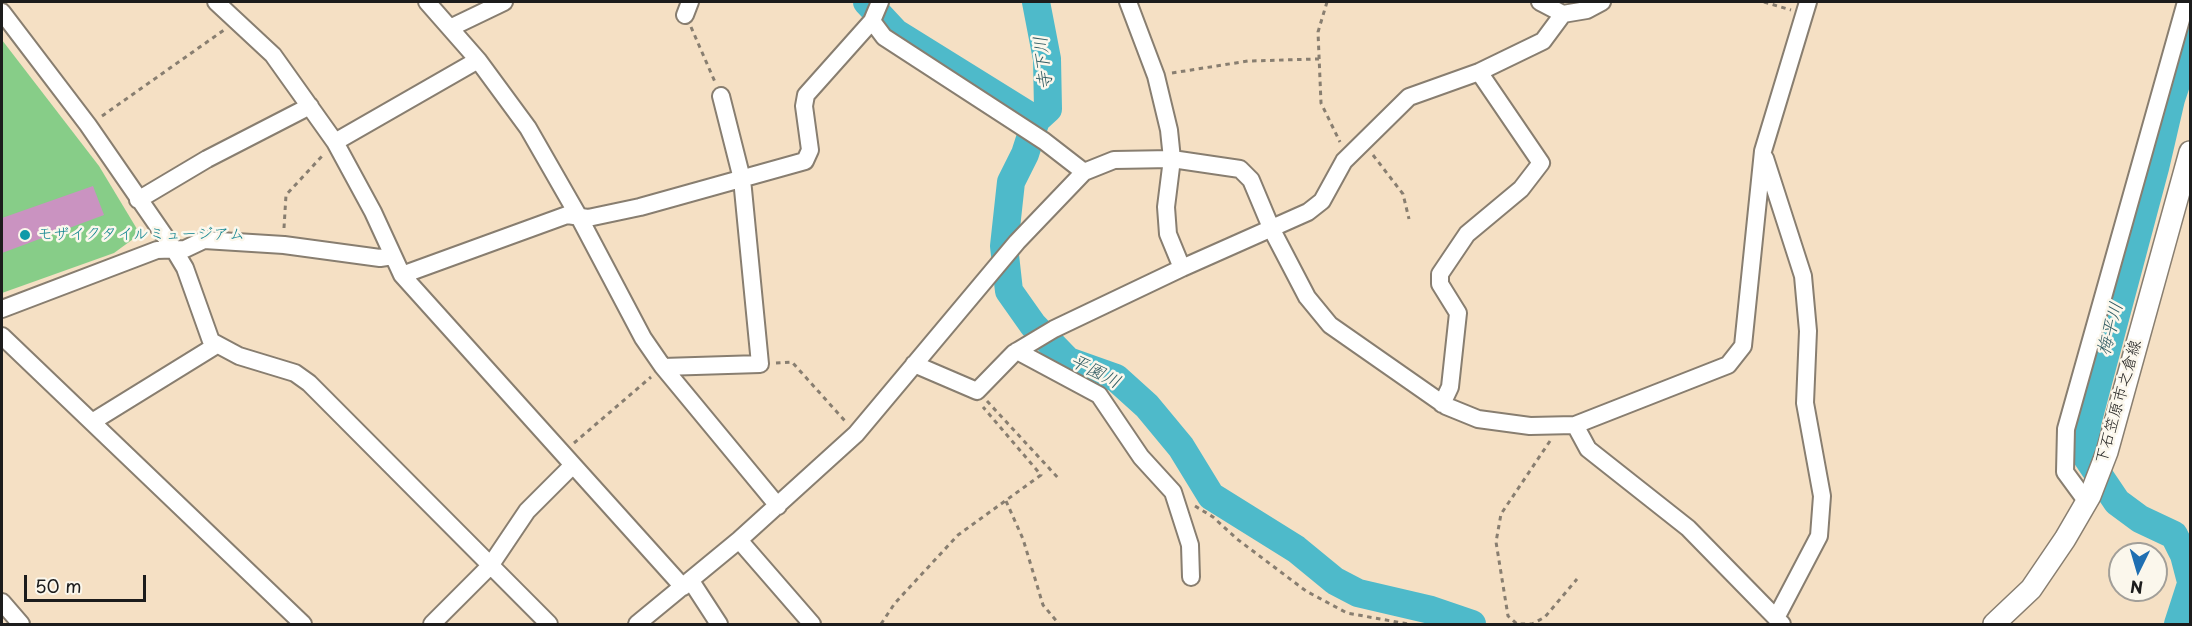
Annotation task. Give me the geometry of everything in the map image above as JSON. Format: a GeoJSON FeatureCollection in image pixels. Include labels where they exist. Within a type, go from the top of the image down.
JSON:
{"type":"FeatureCollection","features":[{"type":"Feature","properties":{"kind":"main road","name":"下石笠原市之倉線"},"geometry":{"type":"LineString","coordinates":[[1994,624],[2031,589],[2066,539],[2089,499],[2107,452],[2190,152]]}},
{"type":"Feature","properties":{"kind":"street"},"geometry":{"type":"LineString","coordinates":[[10,2],[2,11],[88,125],[185,268],[207,332],[215,346],[295,373],[309,383],[549,624]]}},
{"type":"Feature","properties":{"kind":"street"},"geometry":{"type":"LineString","coordinates":[[216,2],[273,56],[335,142],[373,212],[402,275],[567,460],[687,584],[718,624]]}},
{"type":"Feature","properties":{"kind":"street"},"geometry":{"type":"LineString","coordinates":[[427,2],[452,27],[528,128],[579,217],[643,338],[663,367],[778,506]]}},
{"type":"Feature","properties":{"kind":"street"},"geometry":{"type":"LineString","coordinates":[[452,27],[504,2]]}},
{"type":"Feature","properties":{"kind":"street"},"geometry":{"type":"LineString","coordinates":[[402,275],[567,215],[588,218],[640,207],[805,161],[810,150],[804,106],[806,95],[872,21],[880,2]]}},
{"type":"Feature","properties":{"kind":"street"},"geometry":{"type":"LineString","coordinates":[[1128,2],[1156,76],[1172,159],[1167,207],[1168,234],[1182,268]]}},
{"type":"Feature","properties":{"kind":"street"},"geometry":{"type":"LineString","coordinates":[[1540,2],[1563,14],[1587,10],[1602,2]]}},
{"type":"Feature","properties":{"kind":"street"},"geometry":{"type":"LineString","coordinates":[[2089,499],[2065,472],[2066,429],[2186,2]]}},
{"type":"Feature","properties":{"kind":"street"},"geometry":{"type":"LineString","coordinates":[[637,624],[739,540],[856,434],[1017,242],[1084,172],[1114,160],[1172,159],[1240,169],[1251,180],[1272,230],[1306,297],[1330,325],[1442,404],[1478,419],[1530,426],[1575,425],[1728,365],[1743,346],[1763,151],[1806,8]]}},
{"type":"Feature","properties":{"kind":"street"},"geometry":{"type":"LineString","coordinates":[[914,364],[977,391],[1024,347],[1054,329],[1182,268],[1272,230],[1308,212],[1322,201],[1344,161],[1409,97],[1479,72],[1543,41],[1563,14]]}},
{"type":"Feature","properties":{"kind":"street"},"geometry":{"type":"LineString","coordinates":[[872,21],[884,37],[1044,141],[1084,172]]}},
{"type":"Feature","properties":{"kind":"street"},"geometry":{"type":"LineString","coordinates":[[335,142],[478,60]]}},
{"type":"Feature","properties":{"kind":"street"},"geometry":{"type":"LineString","coordinates":[[1442,404],[1450,387],[1458,313],[1440,284],[1440,274],[1467,234],[1521,189],[1541,163],[1479,72]]}},
{"type":"Feature","properties":{"kind":"street"},"geometry":{"type":"LineString","coordinates":[[663,367],[760,364],[742,179],[721,96]]}},
{"type":"Feature","properties":{"kind":"street"},"geometry":{"type":"LineString","coordinates":[[138,200],[207,159],[310,106]]}},
{"type":"Feature","properties":{"kind":"street"},"geometry":{"type":"LineString","coordinates":[[1575,425],[1588,449],[1688,528],[1779,621],[1819,536],[1822,496],[1805,403],[1808,331],[1803,276],[1763,151]]}},
{"type":"Feature","properties":{"kind":"street"},"geometry":{"type":"LineString","coordinates":[[2,309],[157,250],[185,249],[204,240],[284,245],[380,258],[393,256]]}},
{"type":"Feature","properties":{"kind":"street"},"geometry":{"type":"LineString","coordinates":[[2,336],[303,624]]}},
{"type":"Feature","properties":{"kind":"street"},"geometry":{"type":"LineString","coordinates":[[92,422],[215,346]]}},
{"type":"Feature","properties":{"kind":"street"},"geometry":{"type":"LineString","coordinates":[[1024,347],[1099,395],[1141,457],[1173,492],[1190,545],[1191,577]]}},
{"type":"Feature","properties":{"kind":"street"},"geometry":{"type":"LineString","coordinates":[[432,624],[490,566],[526,512],[567,460]]}},
{"type":"Feature","properties":{"kind":"street"},"geometry":{"type":"LineString","coordinates":[[739,540],[812,624]]}},
{"type":"Feature","properties":{"kind":"street"},"geometry":{"type":"LineString","coordinates":[[2,602],[21,624]]}},
{"type":"Feature","properties":{"kind":"path"},"geometry":{"type":"LineString","coordinates":[[1327,2],[1318,32],[1321,103],[1340,140],[1344,161]]}},
{"type":"Feature","properties":{"kind":"path"},"geometry":{"type":"LineString","coordinates":[[1764,2],[1806,8]]}},
{"type":"Feature","properties":{"kind":"path"},"geometry":{"type":"LineString","coordinates":[[688,8],[721,96]]}},
{"type":"Feature","properties":{"kind":"path"},"geometry":{"type":"LineString","coordinates":[[88,125],[225,30],[234,18]]}},
{"type":"Feature","properties":{"kind":"path"},"geometry":{"type":"LineString","coordinates":[[1156,76],[1248,60],[1319,59]]}},
{"type":"Feature","properties":{"kind":"path"},"geometry":{"type":"LineString","coordinates":[[284,245],[286,195],[335,142]]}},
{"type":"Feature","properties":{"kind":"path"},"geometry":{"type":"LineString","coordinates":[[1363,142],[1403,194],[1409,219]]}},
{"type":"Feature","properties":{"kind":"path"},"geometry":{"type":"LineString","coordinates":[[760,364],[792,362],[856,434]]}},
{"type":"Feature","properties":{"kind":"path"},"geometry":{"type":"LineString","coordinates":[[567,460],[663,367]]}},
{"type":"Feature","properties":{"kind":"path"},"geometry":{"type":"LineString","coordinates":[[977,391],[1060,480]]}},
{"type":"Feature","properties":{"kind":"path"},"geometry":{"type":"LineString","coordinates":[[880,624],[895,603],[958,535],[1041,475],[1011,436],[985,410],[978,399],[977,391]]}},
{"type":"Feature","properties":{"kind":"path"},"geometry":{"type":"LineString","coordinates":[[1556,425],[1550,441],[1501,514],[1496,542],[1508,616],[1517,624],[1532,624],[1545,617],[1577,579]]}},
{"type":"Feature","properties":{"kind":"path"},"geometry":{"type":"LineString","coordinates":[[1173,492],[1213,517],[1237,539],[1306,591],[1347,613],[1408,624]]}},
{"type":"Feature","properties":{"kind":"path"},"geometry":{"type":"LineString","coordinates":[[1006,501],[1023,539],[1044,605],[1059,624]]}},
{"type":"Feature","properties":{"kind":"green space"},"geometry":{"type":"Polygon","coordinates":[[[2,40],[99,166],[140,234],[114,253],[2,293],[2,40]]]}},
{"type":"Feature","properties":{"kind":"building","name":"モザイクタイルミュージアム"},"geometry":{"type":"Polygon","coordinates":[[[93,186],[104,215],[2,253],[2,218],[93,186]]]}},
{"type":"Feature","properties":{"kind":"waterway","name":"平園川"},"geometry":{"type":"LineString","coordinates":[[867,2],[896,33],[1036,120]]}},
{"type":"Feature","properties":{"kind":"waterway","name":"寺下川"},"geometry":{"type":"LineString","coordinates":[[1036,2],[1047,59],[1048,109],[1036,120]]}},
{"type":"Feature","properties":{"kind":"waterway","name":"梅平川"},"geometry":{"type":"LineString","coordinates":[[2190,42],[2171,99],[2087,424],[2086,456],[2117,502],[2140,519],[2174,535],[2184,555],[2190,578]]}},
{"type":"Feature","properties":{"kind":"waterway","name":"平園川"},"geometry":{"type":"LineString","coordinates":[[1036,120],[1025,154],[1011,182],[1004,246],[1009,291],[1033,325],[1068,361],[1116,378],[1147,406],[1181,447],[1211,496],[1296,549],[1335,581],[1358,593],[1431,610],[1472,624]]}},
{"type":"Feature","properties":{"kind":"waterway","name":"梅平川"},"geometry":{"type":"LineString","coordinates":[[2178,624],[2190,587]]}},
{"type":"Feature","properties":{"kind":"place","name":"モザイクタイルミュージアム"},"geometry":{"type":"Point","coordinates":[25,235]}}]}
